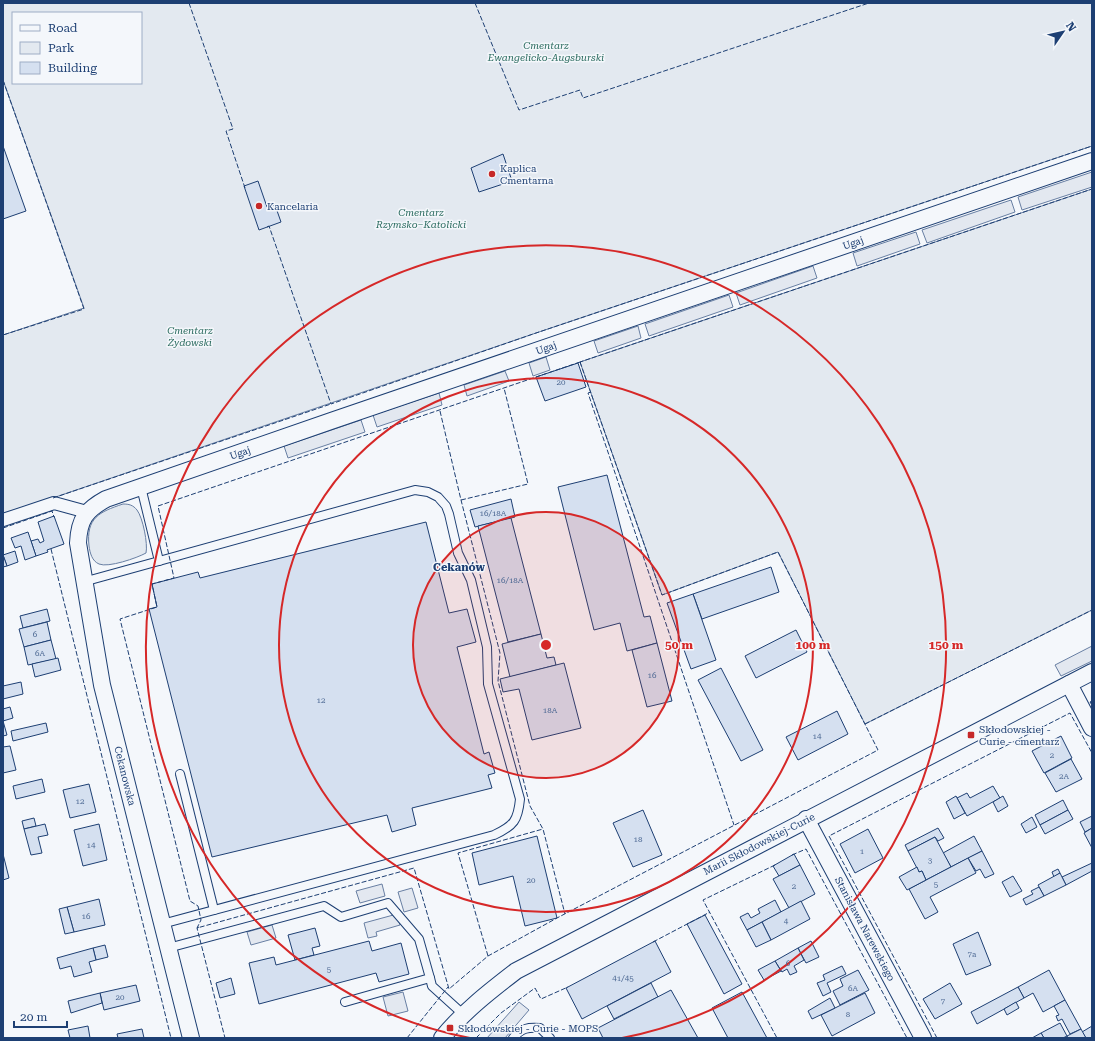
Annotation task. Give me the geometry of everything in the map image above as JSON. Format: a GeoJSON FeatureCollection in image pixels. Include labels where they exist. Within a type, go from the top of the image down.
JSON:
{"type":"FeatureCollection","features":[{"type":"Feature","properties":{"kind":"street","name":"Ugaj"},"geometry":{"type":"LineString","coordinates":[[87,512],[106,500],[141,487],[1092,161]]}},
{"type":"Feature","properties":{"kind":"street"},"geometry":{"type":"LineString","coordinates":[[3,520],[54,503],[87,512]]}},
{"type":"Feature","properties":{"kind":"street","name":"Cekanowska"},"geometry":{"type":"LineString","coordinates":[[87,512],[80,527],[78,543],[83,582],[102,685],[191,1038]]}},
{"type":"Feature","properties":{"kind":"street","name":"Marii Skłodowskiej-Curie"},"geometry":{"type":"LineString","coordinates":[[442,1038],[486,993],[516,972],[806,819],[1092,672]]}},
{"type":"Feature","properties":{"kind":"street"},"geometry":{"type":"LineString","coordinates":[[1069,684],[1092,728]]}},
{"type":"Feature","properties":{"kind":"street","name":"Stanisława Narewskiego"},"geometry":{"type":"LineString","coordinates":[[806,819],[924,1038]]}},
{"type":"Feature","properties":{"kind":"lane"},"geometry":{"type":"LineString","coordinates":[[141,487],[159,561]]}},
{"type":"Feature","properties":{"kind":"lane"},"geometry":{"type":"LineString","coordinates":[[83,582],[415,490],[428,492],[438,498],[446,506],[458,553],[471,580],[487,647],[488,684],[520,799],[514,822],[505,830],[494,835],[162,924]]}},
{"type":"Feature","properties":{"kind":"lane"},"geometry":{"type":"LineString","coordinates":[[180,774],[214,910]]}},
{"type":"Feature","properties":{"kind":"lane"},"geometry":{"type":"LineString","coordinates":[[168,948],[324,906],[341,917],[388,903],[419,939],[432,986],[464,1015]]}},
{"type":"Feature","properties":{"kind":"lane"},"geometry":{"type":"LineString","coordinates":[[345,1002],[430,978]]}},
{"type":"Feature","properties":{"kind":"lane"},"geometry":{"type":"LineString","coordinates":[[513,1038],[520,1030],[530,1027],[540,1028],[550,1038]]}},
{"type":"Feature","properties":{"kind":"green space","name":"Cmentarz Rzymsko–Katolicki"},"geometry":{"type":"Polygon","coordinates":[[[3,3],[1092,3],[1092,146],[536,333],[3,515],[3,335],[84,308],[3,80],[3,3]]]}},
{"type":"Feature","properties":{"kind":"green space"},"geometry":{"type":"Polygon","coordinates":[[[1092,189],[1092,610],[865,724],[778,552],[662,595],[580,362],[1092,189]]]}},
{"type":"Feature","properties":{"kind":"green space"},"geometry":{"type":"Polygon","coordinates":[[[123,504],[132,506],[139,514],[144,531],[146,553],[130,560],[115,564],[99,564],[93,559],[89,549],[89,536],[92,523],[101,513],[123,504]]]}},
{"type":"Feature","properties":{"kind":"shaded area"},"geometry":{"type":"Polygon","coordinates":[[[1092,172],[1092,187],[1022,210],[1018,197],[1092,172]]]}},
{"type":"Feature","properties":{"kind":"shaded area"},"geometry":{"type":"Polygon","coordinates":[[[1011,200],[1015,212],[927,243],[922,230],[1011,200]]]}},
{"type":"Feature","properties":{"kind":"shaded area"},"geometry":{"type":"Polygon","coordinates":[[[916,232],[920,244],[857,266],[853,253],[916,232]]]}},
{"type":"Feature","properties":{"kind":"shaded area"},"geometry":{"type":"Polygon","coordinates":[[[813,266],[817,278],[740,305],[736,293],[813,266]]]}},
{"type":"Feature","properties":{"kind":"shaded area"},"geometry":{"type":"Polygon","coordinates":[[[729,295],[733,307],[649,336],[645,324],[729,295]]]}},
{"type":"Feature","properties":{"kind":"shaded area"},"geometry":{"type":"Polygon","coordinates":[[[638,326],[641,338],[598,353],[594,341],[638,326]]]}},
{"type":"Feature","properties":{"kind":"shaded area"},"geometry":{"type":"Polygon","coordinates":[[[546,357],[550,370],[533,376],[529,363],[546,357]]]}},
{"type":"Feature","properties":{"kind":"shaded area"},"geometry":{"type":"Polygon","coordinates":[[[505,371],[509,381],[467,396],[464,385],[505,371]]]}},
{"type":"Feature","properties":{"kind":"shaded area"},"geometry":{"type":"Polygon","coordinates":[[[439,393],[442,405],[377,427],[373,415],[439,393]]]}},
{"type":"Feature","properties":{"kind":"shaded area"},"geometry":{"type":"Polygon","coordinates":[[[361,420],[365,432],[288,458],[284,446],[361,420]]]}},
{"type":"Feature","properties":{"kind":"shaded area"},"geometry":{"type":"Polygon","coordinates":[[[1092,646],[1092,661],[1061,676],[1055,665],[1092,646]]]}},
{"type":"Feature","properties":{"kind":"shaded area"},"geometry":{"type":"Polygon","coordinates":[[[382,884],[385,896],[360,903],[356,891],[382,884]]]}},
{"type":"Feature","properties":{"kind":"shaded area"},"geometry":{"type":"Polygon","coordinates":[[[412,888],[418,908],[404,912],[398,892],[412,888]]]}},
{"type":"Feature","properties":{"kind":"shaded area"},"geometry":{"type":"Polygon","coordinates":[[[397,914],[400,925],[376,932],[377,936],[368,938],[364,923],[397,914]]]}},
{"type":"Feature","properties":{"kind":"shaded area"},"geometry":{"type":"Polygon","coordinates":[[[272,925],[276,938],[251,945],[247,932],[272,925]]]}},
{"type":"Feature","properties":{"kind":"shaded area"},"geometry":{"type":"Polygon","coordinates":[[[403,992],[408,1011],[388,1016],[383,997],[403,992]]]}},
{"type":"Feature","properties":{"kind":"shaded area"},"geometry":{"type":"Polygon","coordinates":[[[519,1002],[529,1010],[505,1038],[487,1038],[519,1002]]]}},
{"type":"Feature","properties":{"kind":"building"},"geometry":{"type":"Polygon","coordinates":[[[3,146],[26,211],[3,219],[3,146]]]}},
{"type":"Feature","properties":{"kind":"building","name":"Kaplica Cmentarna"},"geometry":{"type":"Polygon","coordinates":[[[503,154],[512,181],[479,192],[471,168],[503,154]]]}},
{"type":"Feature","properties":{"kind":"building","name":"Kancelaria"},"geometry":{"type":"Polygon","coordinates":[[[258,181],[267,207],[275,205],[281,222],[259,230],[244,186],[258,181]]]}},
{"type":"Feature","properties":{"kind":"building"},"geometry":{"type":"Polygon","coordinates":[[[578,363],[586,387],[545,401],[536,377],[578,363]]]}},
{"type":"Feature","properties":{"kind":"building"},"geometry":{"type":"Polygon","coordinates":[[[607,475],[644,617],[650,616],[657,643],[627,651],[620,623],[594,630],[558,487],[607,475]]]}},
{"type":"Feature","properties":{"kind":"building"},"geometry":{"type":"Polygon","coordinates":[[[511,499],[515,517],[475,527],[470,510],[511,499]]]}},
{"type":"Feature","properties":{"kind":"building"},"geometry":{"type":"Polygon","coordinates":[[[54,516],[64,544],[36,556],[31,541],[38,539],[40,543],[44,541],[38,522],[54,516]]]}},
{"type":"Feature","properties":{"kind":"building"},"geometry":{"type":"Polygon","coordinates":[[[511,518],[541,634],[508,642],[478,526],[511,518]]]}},
{"type":"Feature","properties":{"kind":"building"},"geometry":{"type":"Polygon","coordinates":[[[426,522],[449,613],[467,609],[476,642],[457,647],[484,754],[489,752],[495,773],[488,775],[492,788],[412,808],[416,825],[392,832],[387,815],[212,857],[149,609],[157,607],[152,584],[198,572],[200,578],[426,522]]]}},
{"type":"Feature","properties":{"kind":"building"},"geometry":{"type":"Polygon","coordinates":[[[28,532],[36,556],[25,560],[21,546],[15,548],[11,538],[28,532]]]}},
{"type":"Feature","properties":{"kind":"building"},"geometry":{"type":"Polygon","coordinates":[[[15,551],[18,562],[7,566],[3,555],[15,551]]]}},
{"type":"Feature","properties":{"kind":"building"},"geometry":{"type":"Polygon","coordinates":[[[3,555],[7,566],[3,567],[3,555]]]}},
{"type":"Feature","properties":{"kind":"building"},"geometry":{"type":"Polygon","coordinates":[[[771,567],[779,592],[702,619],[693,594],[771,567]]]}},
{"type":"Feature","properties":{"kind":"building"},"geometry":{"type":"Polygon","coordinates":[[[693,594],[716,660],[691,669],[667,603],[693,594]]]}},
{"type":"Feature","properties":{"kind":"building"},"geometry":{"type":"Polygon","coordinates":[[[47,609],[50,621],[23,628],[20,616],[47,609]]]}},
{"type":"Feature","properties":{"kind":"building"},"geometry":{"type":"Polygon","coordinates":[[[47,622],[51,640],[24,647],[19,629],[47,622]]]}},
{"type":"Feature","properties":{"kind":"building"},"geometry":{"type":"Polygon","coordinates":[[[796,630],[807,652],[756,678],[745,656],[796,630]]]}},
{"type":"Feature","properties":{"kind":"building"},"geometry":{"type":"Polygon","coordinates":[[[541,634],[547,658],[554,657],[556,665],[510,677],[502,644],[541,634]]]}},
{"type":"Feature","properties":{"kind":"building"},"geometry":{"type":"Polygon","coordinates":[[[51,640],[56,659],[28,665],[24,647],[51,640]]]}},
{"type":"Feature","properties":{"kind":"building"},"geometry":{"type":"Polygon","coordinates":[[[657,643],[672,701],[647,707],[632,650],[657,643]]]}},
{"type":"Feature","properties":{"kind":"building"},"geometry":{"type":"Polygon","coordinates":[[[58,658],[61,670],[35,677],[32,664],[58,658]]]}},
{"type":"Feature","properties":{"kind":"building"},"geometry":{"type":"Polygon","coordinates":[[[564,663],[581,728],[532,740],[519,689],[503,692],[500,679],[564,663]]]}},
{"type":"Feature","properties":{"kind":"building"},"geometry":{"type":"Polygon","coordinates":[[[721,668],[763,750],[741,761],[698,680],[721,668]]]}},
{"type":"Feature","properties":{"kind":"building"},"geometry":{"type":"Polygon","coordinates":[[[21,682],[23,694],[3,699],[3,686],[21,682]]]}},
{"type":"Feature","properties":{"kind":"building"},"geometry":{"type":"Polygon","coordinates":[[[10,707],[13,718],[3,721],[3,709],[10,707]]]}},
{"type":"Feature","properties":{"kind":"building"},"geometry":{"type":"Polygon","coordinates":[[[837,711],[848,734],[798,760],[786,737],[837,711]]]}},
{"type":"Feature","properties":{"kind":"building"},"geometry":{"type":"Polygon","coordinates":[[[3,721],[7,735],[3,736],[3,721]]]}},
{"type":"Feature","properties":{"kind":"building"},"geometry":{"type":"Polygon","coordinates":[[[46,723],[48,732],[13,741],[11,731],[46,723]]]}},
{"type":"Feature","properties":{"kind":"building"},"geometry":{"type":"Polygon","coordinates":[[[1061,736],[1072,758],[1044,773],[1032,751],[1061,736]]]}},
{"type":"Feature","properties":{"kind":"building"},"geometry":{"type":"Polygon","coordinates":[[[10,746],[16,770],[3,773],[3,747],[10,746]]]}},
{"type":"Feature","properties":{"kind":"building"},"geometry":{"type":"Polygon","coordinates":[[[1071,759],[1082,779],[1056,792],[1045,773],[1071,759]]]}},
{"type":"Feature","properties":{"kind":"building"},"geometry":{"type":"Polygon","coordinates":[[[42,779],[45,792],[16,799],[13,786],[42,779]]]}},
{"type":"Feature","properties":{"kind":"building"},"geometry":{"type":"Polygon","coordinates":[[[89,784],[96,812],[70,818],[63,790],[89,784]]]}},
{"type":"Feature","properties":{"kind":"building"},"geometry":{"type":"Polygon","coordinates":[[[993,786],[1000,798],[967,816],[957,798],[967,793],[970,798],[993,786]]]}},
{"type":"Feature","properties":{"kind":"building"},"geometry":{"type":"Polygon","coordinates":[[[956,796],[965,813],[954,819],[946,802],[956,796]]]}},
{"type":"Feature","properties":{"kind":"building"},"geometry":{"type":"Polygon","coordinates":[[[1003,796],[1008,806],[998,812],[993,802],[1003,796]]]}},
{"type":"Feature","properties":{"kind":"building"},"geometry":{"type":"Polygon","coordinates":[[[1063,800],[1068,810],[1040,825],[1035,815],[1063,800]]]}},
{"type":"Feature","properties":{"kind":"building"},"geometry":{"type":"Polygon","coordinates":[[[643,810],[662,855],[633,867],[613,823],[643,810]]]}},
{"type":"Feature","properties":{"kind":"building"},"geometry":{"type":"Polygon","coordinates":[[[1068,810],[1073,819],[1045,834],[1040,825],[1068,810]]]}},
{"type":"Feature","properties":{"kind":"building"},"geometry":{"type":"Polygon","coordinates":[[[1092,816],[1092,828],[1085,832],[1080,822],[1092,816]]]}},
{"type":"Feature","properties":{"kind":"building"},"geometry":{"type":"Polygon","coordinates":[[[1032,817],[1037,827],[1026,833],[1021,824],[1032,817]]]}},
{"type":"Feature","properties":{"kind":"building"},"geometry":{"type":"Polygon","coordinates":[[[34,818],[36,826],[24,829],[22,821],[34,818]]]}},
{"type":"Feature","properties":{"kind":"building"},"geometry":{"type":"Polygon","coordinates":[[[45,824],[48,835],[38,837],[42,853],[31,855],[24,829],[45,824]]]}},
{"type":"Feature","properties":{"kind":"building"},"geometry":{"type":"Polygon","coordinates":[[[99,824],[107,860],[83,866],[74,830],[99,824]]]}},
{"type":"Feature","properties":{"kind":"building"},"geometry":{"type":"Polygon","coordinates":[[[938,828],[944,838],[938,841],[935,837],[908,851],[905,845],[938,828]]]}},
{"type":"Feature","properties":{"kind":"building"},"geometry":{"type":"Polygon","coordinates":[[[1092,828],[1092,848],[1084,833],[1092,828]]]}},
{"type":"Feature","properties":{"kind":"building"},"geometry":{"type":"Polygon","coordinates":[[[868,829],[883,858],[855,873],[840,844],[868,829]]]}},
{"type":"Feature","properties":{"kind":"building"},"geometry":{"type":"Polygon","coordinates":[[[537,836],[557,918],[525,926],[513,876],[479,885],[472,853],[537,836]]]}},
{"type":"Feature","properties":{"kind":"building"},"geometry":{"type":"Polygon","coordinates":[[[974,836],[982,851],[951,867],[943,853],[974,836]]]}},
{"type":"Feature","properties":{"kind":"building"},"geometry":{"type":"Polygon","coordinates":[[[935,837],[951,867],[926,880],[922,871],[919,872],[908,851],[935,837]]]}},
{"type":"Feature","properties":{"kind":"building"},"geometry":{"type":"Polygon","coordinates":[[[982,851],[994,874],[985,878],[980,869],[976,871],[968,858],[982,851]]]}},
{"type":"Feature","properties":{"kind":"building"},"geometry":{"type":"Polygon","coordinates":[[[3,854],[9,878],[3,880],[3,854]]]}},
{"type":"Feature","properties":{"kind":"building"},"geometry":{"type":"Polygon","coordinates":[[[794,854],[800,865],[779,876],[773,866],[794,854]]]}},
{"type":"Feature","properties":{"kind":"building"},"geometry":{"type":"Polygon","coordinates":[[[968,858],[976,873],[930,897],[938,912],[925,919],[909,889],[968,858]]]}},
{"type":"Feature","properties":{"kind":"building"},"geometry":{"type":"Polygon","coordinates":[[[1092,863],[1092,871],[1066,885],[1062,877],[1092,863]]]}},
{"type":"Feature","properties":{"kind":"building"},"geometry":{"type":"Polygon","coordinates":[[[800,865],[815,894],[789,908],[773,879],[800,865]]]}},
{"type":"Feature","properties":{"kind":"building"},"geometry":{"type":"Polygon","coordinates":[[[917,867],[919,872],[922,871],[926,880],[907,890],[899,877],[917,867]]]}},
{"type":"Feature","properties":{"kind":"building"},"geometry":{"type":"Polygon","coordinates":[[[1058,869],[1060,873],[1054,877],[1052,872],[1058,869]]]}},
{"type":"Feature","properties":{"kind":"building"},"geometry":{"type":"Polygon","coordinates":[[[1060,873],[1066,885],[1044,896],[1038,885],[1060,873]]]}},
{"type":"Feature","properties":{"kind":"building"},"geometry":{"type":"Polygon","coordinates":[[[1013,876],[1022,891],[1010,897],[1002,882],[1013,876]]]}},
{"type":"Feature","properties":{"kind":"building"},"geometry":{"type":"Polygon","coordinates":[[[1039,887],[1044,896],[1026,905],[1023,899],[1033,894],[1031,891],[1039,887]]]}},
{"type":"Feature","properties":{"kind":"building"},"geometry":{"type":"Polygon","coordinates":[[[99,899],[105,925],[74,932],[67,907],[99,899]]]}},
{"type":"Feature","properties":{"kind":"building"},"geometry":{"type":"Polygon","coordinates":[[[775,900],[781,912],[747,930],[740,917],[748,913],[751,918],[760,913],[758,909],[775,900]]]}},
{"type":"Feature","properties":{"kind":"building"},"geometry":{"type":"Polygon","coordinates":[[[801,901],[810,919],[771,940],[762,922],[801,901]]]}},
{"type":"Feature","properties":{"kind":"building"},"geometry":{"type":"Polygon","coordinates":[[[67,907],[74,932],[65,934],[59,909],[67,907]]]}},
{"type":"Feature","properties":{"kind":"building"},"geometry":{"type":"Polygon","coordinates":[[[705,915],[742,984],[724,994],[687,924],[705,915]]]}},
{"type":"Feature","properties":{"kind":"building"},"geometry":{"type":"Polygon","coordinates":[[[762,922],[771,940],[756,947],[747,930],[762,922]]]}},
{"type":"Feature","properties":{"kind":"building"},"geometry":{"type":"Polygon","coordinates":[[[315,928],[320,946],[312,948],[314,955],[295,960],[288,935],[315,928]]]}},
{"type":"Feature","properties":{"kind":"building"},"geometry":{"type":"Polygon","coordinates":[[[978,932],[991,965],[966,975],[953,944],[978,932]]]}},
{"type":"Feature","properties":{"kind":"building"},"geometry":{"type":"Polygon","coordinates":[[[369,941],[372,951],[401,943],[409,974],[379,982],[376,973],[259,1004],[249,963],[274,957],[276,965],[369,941]]]}},
{"type":"Feature","properties":{"kind":"building"},"geometry":{"type":"Polygon","coordinates":[[[655,941],[671,972],[582,1019],[566,988],[655,941]]]}},
{"type":"Feature","properties":{"kind":"building"},"geometry":{"type":"Polygon","coordinates":[[[811,941],[819,957],[806,963],[798,948],[811,941]]]}},
{"type":"Feature","properties":{"kind":"building"},"geometry":{"type":"Polygon","coordinates":[[[105,945],[108,957],[96,960],[93,948],[105,945]]]}},
{"type":"Feature","properties":{"kind":"building"},"geometry":{"type":"Polygon","coordinates":[[[93,948],[96,960],[89,962],[92,972],[74,977],[71,966],[60,969],[57,958],[93,948]]]}},
{"type":"Feature","properties":{"kind":"building"},"geometry":{"type":"Polygon","coordinates":[[[798,948],[804,960],[794,966],[797,972],[790,975],[787,969],[782,972],[775,961],[798,948]]]}},
{"type":"Feature","properties":{"kind":"building"},"geometry":{"type":"Polygon","coordinates":[[[775,961],[781,971],[764,980],[758,970],[775,961]]]}},
{"type":"Feature","properties":{"kind":"building"},"geometry":{"type":"Polygon","coordinates":[[[842,966],[846,974],[827,983],[831,992],[823,996],[817,983],[825,980],[823,975],[842,966]]]}},
{"type":"Feature","properties":{"kind":"building"},"geometry":{"type":"Polygon","coordinates":[[[858,970],[869,990],[840,1005],[833,991],[843,986],[840,979],[858,970]]]}},
{"type":"Feature","properties":{"kind":"building"},"geometry":{"type":"Polygon","coordinates":[[[1049,970],[1065,1000],[1043,1012],[1033,993],[1024,998],[1018,987],[1049,970]]]}},
{"type":"Feature","properties":{"kind":"building"},"geometry":{"type":"Polygon","coordinates":[[[231,978],[235,994],[220,998],[216,983],[231,978]]]}},
{"type":"Feature","properties":{"kind":"building"},"geometry":{"type":"Polygon","coordinates":[[[651,983],[658,997],[614,1019],[607,1006],[651,983]]]}},
{"type":"Feature","properties":{"kind":"building"},"geometry":{"type":"Polygon","coordinates":[[[950,983],[962,1004],[935,1019],[923,999],[950,983]]]}},
{"type":"Feature","properties":{"kind":"building"},"geometry":{"type":"Polygon","coordinates":[[[136,985],[140,1001],[104,1010],[100,993],[136,985]]]}},
{"type":"Feature","properties":{"kind":"building"},"geometry":{"type":"Polygon","coordinates":[[[1018,987],[1024,998],[977,1024],[971,1012],[1018,987]]]}},
{"type":"Feature","properties":{"kind":"building"},"geometry":{"type":"Polygon","coordinates":[[[671,990],[698,1038],[603,1038],[598,1028],[671,990]]]}},
{"type":"Feature","properties":{"kind":"building"},"geometry":{"type":"Polygon","coordinates":[[[742,992],[767,1038],[728,1038],[712,1008],[742,992]]]}},
{"type":"Feature","properties":{"kind":"building"},"geometry":{"type":"Polygon","coordinates":[[[100,993],[102,1003],[71,1013],[68,1001],[100,993]]]}},
{"type":"Feature","properties":{"kind":"building"},"geometry":{"type":"Polygon","coordinates":[[[865,993],[875,1013],[832,1036],[821,1015],[865,993]]]}},
{"type":"Feature","properties":{"kind":"building"},"geometry":{"type":"Polygon","coordinates":[[[830,998],[835,1008],[812,1019],[808,1011],[830,998]]]}},
{"type":"Feature","properties":{"kind":"building"},"geometry":{"type":"Polygon","coordinates":[[[1065,1000],[1081,1029],[1070,1034],[1062,1019],[1058,1021],[1056,1016],[1059,1015],[1054,1006],[1065,1000]]]}},
{"type":"Feature","properties":{"kind":"building"},"geometry":{"type":"Polygon","coordinates":[[[1016,1002],[1019,1008],[1007,1015],[1004,1009],[1016,1002]]]}},
{"type":"Feature","properties":{"kind":"building"},"geometry":{"type":"Polygon","coordinates":[[[1060,1023],[1067,1036],[1063,1038],[1044,1038],[1041,1033],[1060,1023]]]}},
{"type":"Feature","properties":{"kind":"building"},"geometry":{"type":"Polygon","coordinates":[[[88,1026],[90,1038],[70,1038],[68,1030],[88,1026]]]}},
{"type":"Feature","properties":{"kind":"building"},"geometry":{"type":"Polygon","coordinates":[[[1092,1026],[1092,1038],[1086,1038],[1082,1032],[1092,1026]]]}},
{"type":"Feature","properties":{"kind":"building"},"geometry":{"type":"Polygon","coordinates":[[[142,1029],[144,1038],[118,1038],[117,1034],[142,1029]]]}},
{"type":"Feature","properties":{"kind":"building"},"geometry":{"type":"Polygon","coordinates":[[[1081,1029],[1086,1038],[1068,1038],[1067,1036],[1081,1029]]]}},
{"type":"Feature","properties":{"kind":"building"},"geometry":{"type":"Polygon","coordinates":[[[1041,1033],[1044,1038],[1032,1038],[1041,1033]]]}},
{"type":"Feature","properties":{"kind":"fence"},"geometry":{"type":"LineString","coordinates":[[189,3],[233,129],[226,131],[245,188]]}},
{"type":"Feature","properties":{"kind":"fence"},"geometry":{"type":"LineString","coordinates":[[475,3],[519,110],[580,90],[583,98],[869,3]]}},
{"type":"Feature","properties":{"kind":"fence"},"geometry":{"type":"LineString","coordinates":[[3,80],[84,309],[3,335]]}},
{"type":"Feature","properties":{"kind":"fence"},"geometry":{"type":"LineString","coordinates":[[267,227],[269,226],[331,404],[536,333],[1092,146]]}},
{"type":"Feature","properties":{"kind":"fence"},"geometry":{"type":"LineString","coordinates":[[581,363],[580,362],[1092,189]]}},
{"type":"Feature","properties":{"kind":"fence"},"geometry":{"type":"LineString","coordinates":[[580,362],[662,595],[778,552],[878,750],[557,918],[488,956],[449,989],[414,868],[197,928],[201,920],[198,906],[190,901],[120,619],[157,607],[152,584],[174,578],[158,506],[580,362]]}},
{"type":"Feature","properties":{"kind":"fence"},"geometry":{"type":"LineString","coordinates":[[461,500],[528,484],[504,388]]}},
{"type":"Feature","properties":{"kind":"fence"},"geometry":{"type":"LineString","coordinates":[[591,392],[588,393],[734,825]]}},
{"type":"Feature","properties":{"kind":"fence"},"geometry":{"type":"LineString","coordinates":[[53,498],[331,404]]}},
{"type":"Feature","properties":{"kind":"fence"},"geometry":{"type":"LineString","coordinates":[[440,411],[500,653],[498,681],[530,806],[543,829],[565,914]]}},
{"type":"Feature","properties":{"kind":"fence"},"geometry":{"type":"LineString","coordinates":[[3,528],[52,511],[54,517]]}},
{"type":"Feature","properties":{"kind":"fence"},"geometry":{"type":"LineString","coordinates":[[51,549],[171,1038]]}},
{"type":"Feature","properties":{"kind":"fence"},"geometry":{"type":"LineString","coordinates":[[865,724],[1092,610]]}},
{"type":"Feature","properties":{"kind":"fence"},"geometry":{"type":"LineString","coordinates":[[1092,701],[1090,702],[1092,705]]}},
{"type":"Feature","properties":{"kind":"fence"},"geometry":{"type":"LineString","coordinates":[[937,1038],[829,836],[1070,713],[1092,753]]}},
{"type":"Feature","properties":{"kind":"fence"},"geometry":{"type":"LineString","coordinates":[[488,956],[458,853],[543,829]]}},
{"type":"Feature","properties":{"kind":"fence"},"geometry":{"type":"LineString","coordinates":[[792,855],[806,849],[907,1038]]}},
{"type":"Feature","properties":{"kind":"fence"},"geometry":{"type":"LineString","coordinates":[[775,865],[703,900],[777,1038]]}},
{"type":"Feature","properties":{"kind":"fence"},"geometry":{"type":"LineString","coordinates":[[653,942],[710,912]]}},
{"type":"Feature","properties":{"kind":"fence"},"geometry":{"type":"LineString","coordinates":[[199,927],[197,928],[225,1038]]}},
{"type":"Feature","properties":{"kind":"fence"},"geometry":{"type":"LineString","coordinates":[[407,1038],[448,987]]}},
{"type":"Feature","properties":{"kind":"fence"},"geometry":{"type":"LineString","coordinates":[[476,1038],[501,1013],[535,988],[541,999],[568,987]]}},
{"type":"Feature","properties":{"kind":"place","name":"Kaplica Cmentarna"},"geometry":{"type":"Point","coordinates":[492,174]}},
{"type":"Feature","properties":{"kind":"place","name":"Kancelaria"},"geometry":{"type":"Point","coordinates":[259,206]}},
{"type":"Feature","properties":{"kind":"place","name":"Skłodowskiej - Curie - cmentarz"},"geometry":{"type":"Point","coordinates":[971,735]}},
{"type":"Feature","properties":{"kind":"place","name":"Skłodowskiej - Curie - MOPS"},"geometry":{"type":"Point","coordinates":[450,1028]}},
{"type":"Feature","properties":{"kind":"district","name":"Cekanów"},"geometry":{"type":"Point","coordinates":[459,567]}},
{"type":"Feature","properties":{"kind":"park label","name":"Cmentarz Ewangelicko-Augsburski"},"geometry":{"type":"Point","coordinates":[546,50]}},
{"type":"Feature","properties":{"kind":"park label","name":"Cmentarz Żydowski"},"geometry":{"type":"Point","coordinates":[190,336]}}]}
